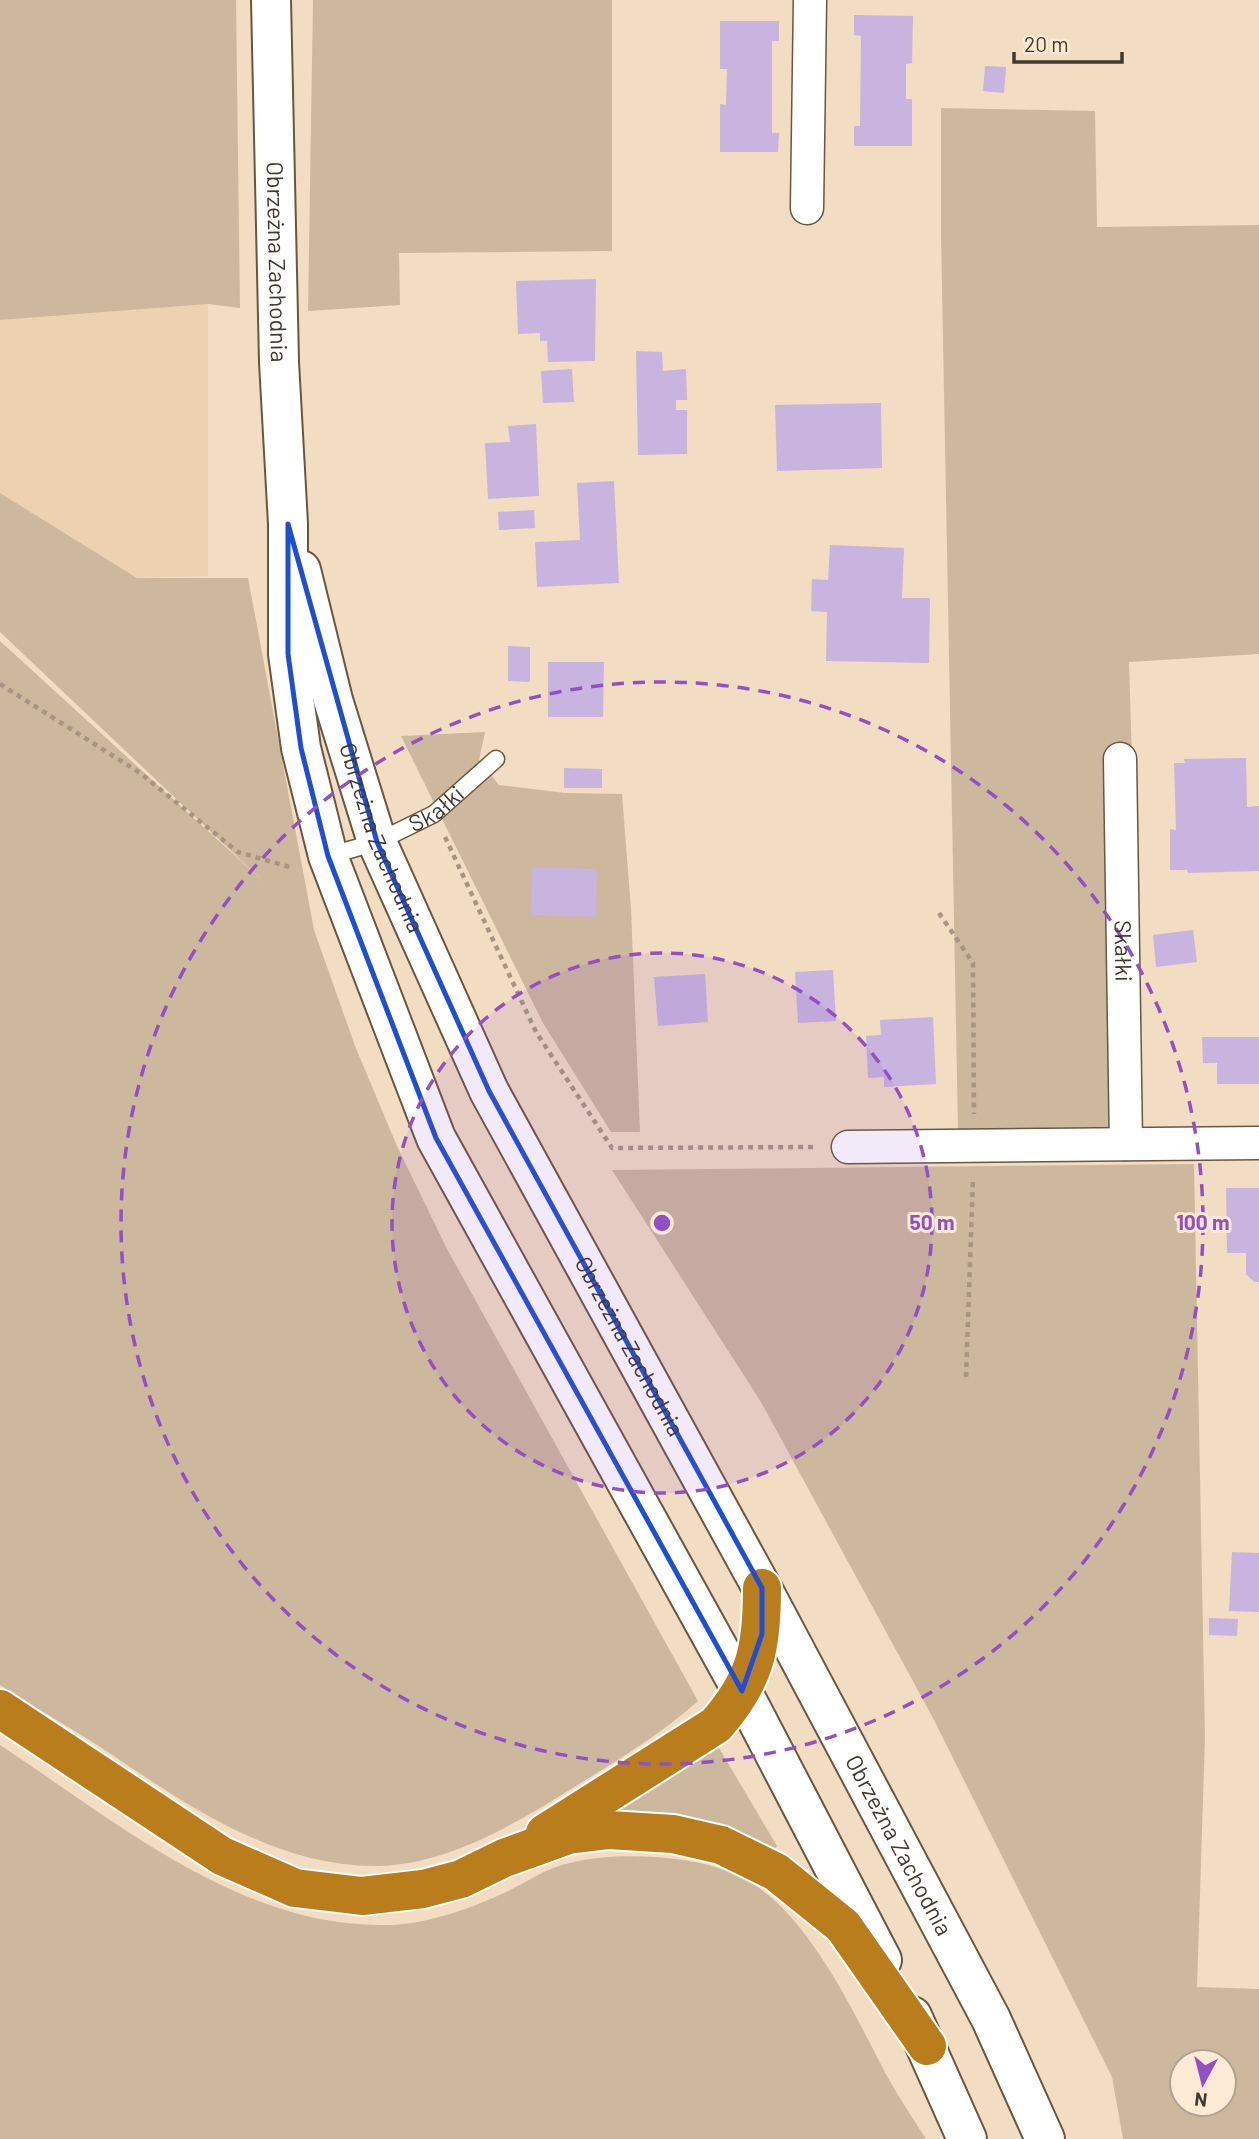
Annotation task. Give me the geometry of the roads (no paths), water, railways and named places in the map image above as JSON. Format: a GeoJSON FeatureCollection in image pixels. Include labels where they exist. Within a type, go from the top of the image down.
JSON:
{"type":"FeatureCollection","features":[{"type":"Feature","properties":{"kind":"highway"},"geometry":{"type":"LineString","coordinates":[[0,1709],[222,1856],[295,1888],[362,1896],[423,1889],[461,1879],[504,1858],[716,1725],[742,1692],[754,1666],[762,1634],[762,1588]]}},
{"type":"Feature","properties":{"kind":"highway"},"geometry":{"type":"LineString","coordinates":[[504,1858],[568,1835],[609,1830],[673,1834],[721,1845],[776,1871],[843,1926],[928,2046]]}},
{"type":"Feature","properties":{"kind":"street","name":"Obrzeżna Zachodnia"},"geometry":{"type":"LineString","coordinates":[[271,0],[279,362],[288,524],[288,654],[301,748],[328,856],[436,1138],[742,1692],[928,2046],[967,2139]]}},
{"type":"Feature","properties":{"kind":"street"},"geometry":{"type":"LineString","coordinates":[[807,208],[810,0]]}},
{"type":"Feature","properties":{"kind":"street","name":"Obrzeżna Zachodnia"},"geometry":{"type":"LineString","coordinates":[[288,524],[333,700],[377,842],[489,1091],[762,1588],[991,2019],[1045,2139]]}},
{"type":"Feature","properties":{"kind":"street","name":"Skałki"},"geometry":{"type":"LineString","coordinates":[[1120,759],[1126,1144]]}},
{"type":"Feature","properties":{"kind":"street"},"geometry":{"type":"LineString","coordinates":[[848,1147],[1259,1143]]}},
{"type":"Feature","properties":{"kind":"lane","name":"Skałki"},"geometry":{"type":"LineString","coordinates":[[328,856],[377,842],[434,814],[496,760]]}}]}
